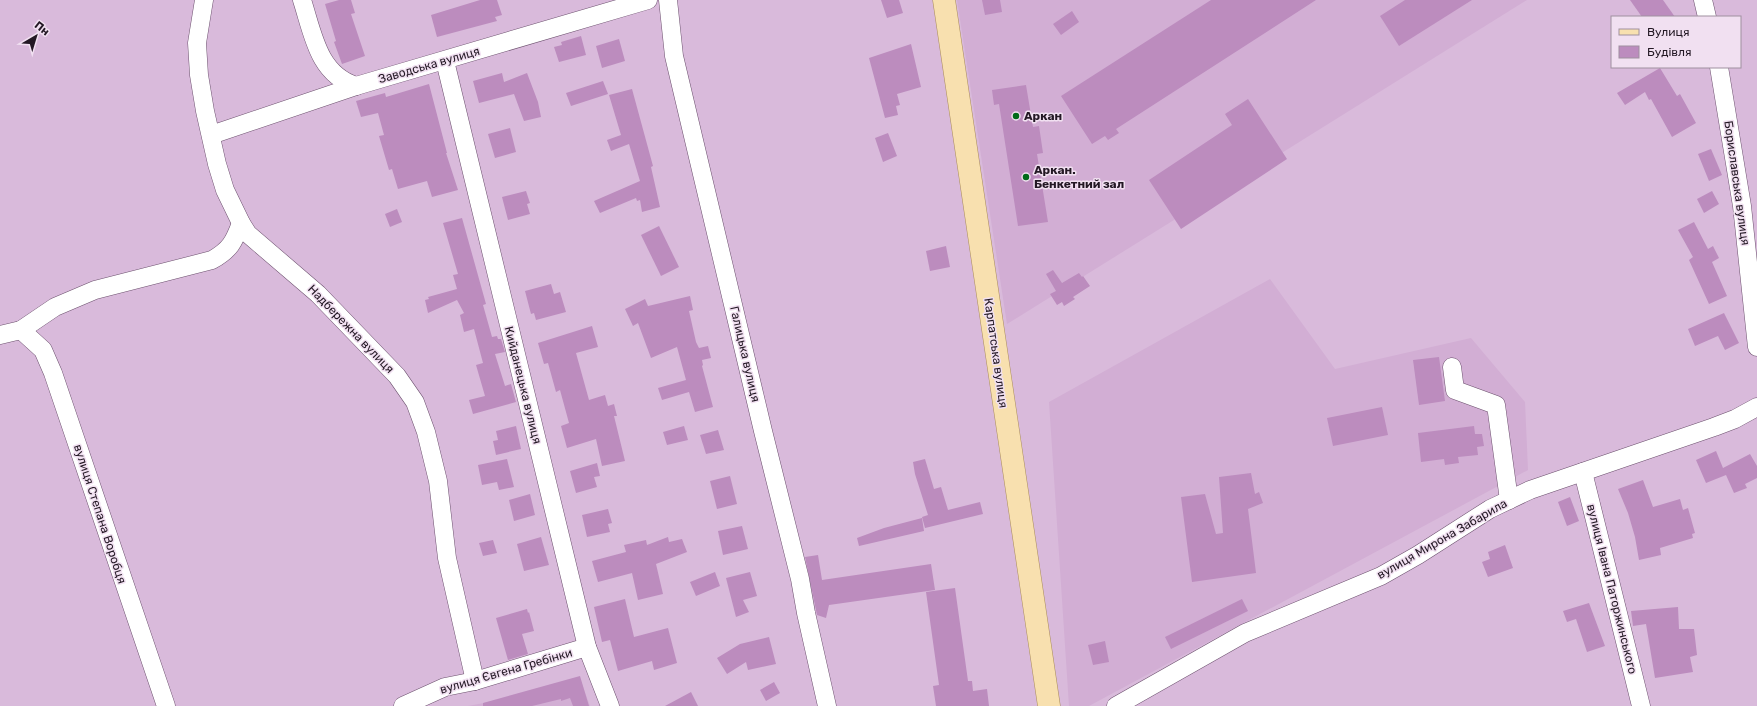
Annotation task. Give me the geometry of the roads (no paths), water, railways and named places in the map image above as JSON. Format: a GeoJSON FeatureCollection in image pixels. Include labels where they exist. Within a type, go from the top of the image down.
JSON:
{"type":"FeatureCollection","features":[{"type":"Feature","properties":{"kind":"main road","name":"Карпатська вулиця"},"geometry":{"type":"LineString","coordinates":[[944,0],[1049,706]]}},
{"type":"Feature","properties":{"kind":"street","name":"Надбережна вулиця"},"geometry":{"type":"LineString","coordinates":[[204,0],[197,43],[197,57],[205,111],[217,164],[228,196],[241,223],[258,244],[318,294],[397,376],[415,402],[426,432],[438,481],[447,558],[475,681]]}},
{"type":"Feature","properties":{"kind":"street"},"geometry":{"type":"LineString","coordinates":[[302,0],[326,64],[338,78],[356,86]]}},
{"type":"Feature","properties":{"kind":"street","name":"Заводська вулиця"},"geometry":{"type":"LineString","coordinates":[[211,135],[356,86],[648,0]]}},
{"type":"Feature","properties":{"kind":"street","name":"Галицька вулиця"},"geometry":{"type":"LineString","coordinates":[[668,0],[674,56],[761,423],[800,579],[806,613],[827,706]]}},
{"type":"Feature","properties":{"kind":"street"},"geometry":{"type":"LineString","coordinates":[[1703,0],[1707,16]]}},
{"type":"Feature","properties":{"kind":"street","name":"Кийданецька вулиця"},"geometry":{"type":"LineString","coordinates":[[444,61],[587,647],[610,706]]}},
{"type":"Feature","properties":{"kind":"street","name":"Бориславська вулиця"},"geometry":{"type":"LineString","coordinates":[[1719,68],[1742,206],[1757,347]]}},
{"type":"Feature","properties":{"kind":"street"},"geometry":{"type":"LineString","coordinates":[[0,335],[21,330],[55,307],[95,290],[212,260],[225,253],[235,240],[241,223]]}},
{"type":"Feature","properties":{"kind":"street","name":"вулиця Степана Воробця"},"geometry":{"type":"LineString","coordinates":[[21,330],[43,350],[53,373],[166,706]]}},
{"type":"Feature","properties":{"kind":"street"},"geometry":{"type":"LineString","coordinates":[[1452,367],[1455,390],[1496,406],[1509,500]]}},
{"type":"Feature","properties":{"kind":"street","name":"вулиця Мирона Забарила"},"geometry":{"type":"LineString","coordinates":[[1116,706],[1245,633],[1381,576],[1418,555],[1490,509],[1530,490],[1714,427],[1735,419],[1757,406]]}},
{"type":"Feature","properties":{"kind":"street","name":"вулиця Івана Паторжинського"},"geometry":{"type":"LineString","coordinates":[[1583,472],[1641,706]]}},
{"type":"Feature","properties":{"kind":"street","name":"вулиця Євгена Гребінки"},"geometry":{"type":"LineString","coordinates":[[403,706],[445,687],[475,681],[587,647]]}},
{"type":"Feature","properties":{"kind":"place","name":"Аркан"},"geometry":{"type":"Point","coordinates":[1016,116]}},
{"type":"Feature","properties":{"kind":"place","name":"Аркан. Бенкетний зал"},"geometry":{"type":"Point","coordinates":[1026,177]}}]}
